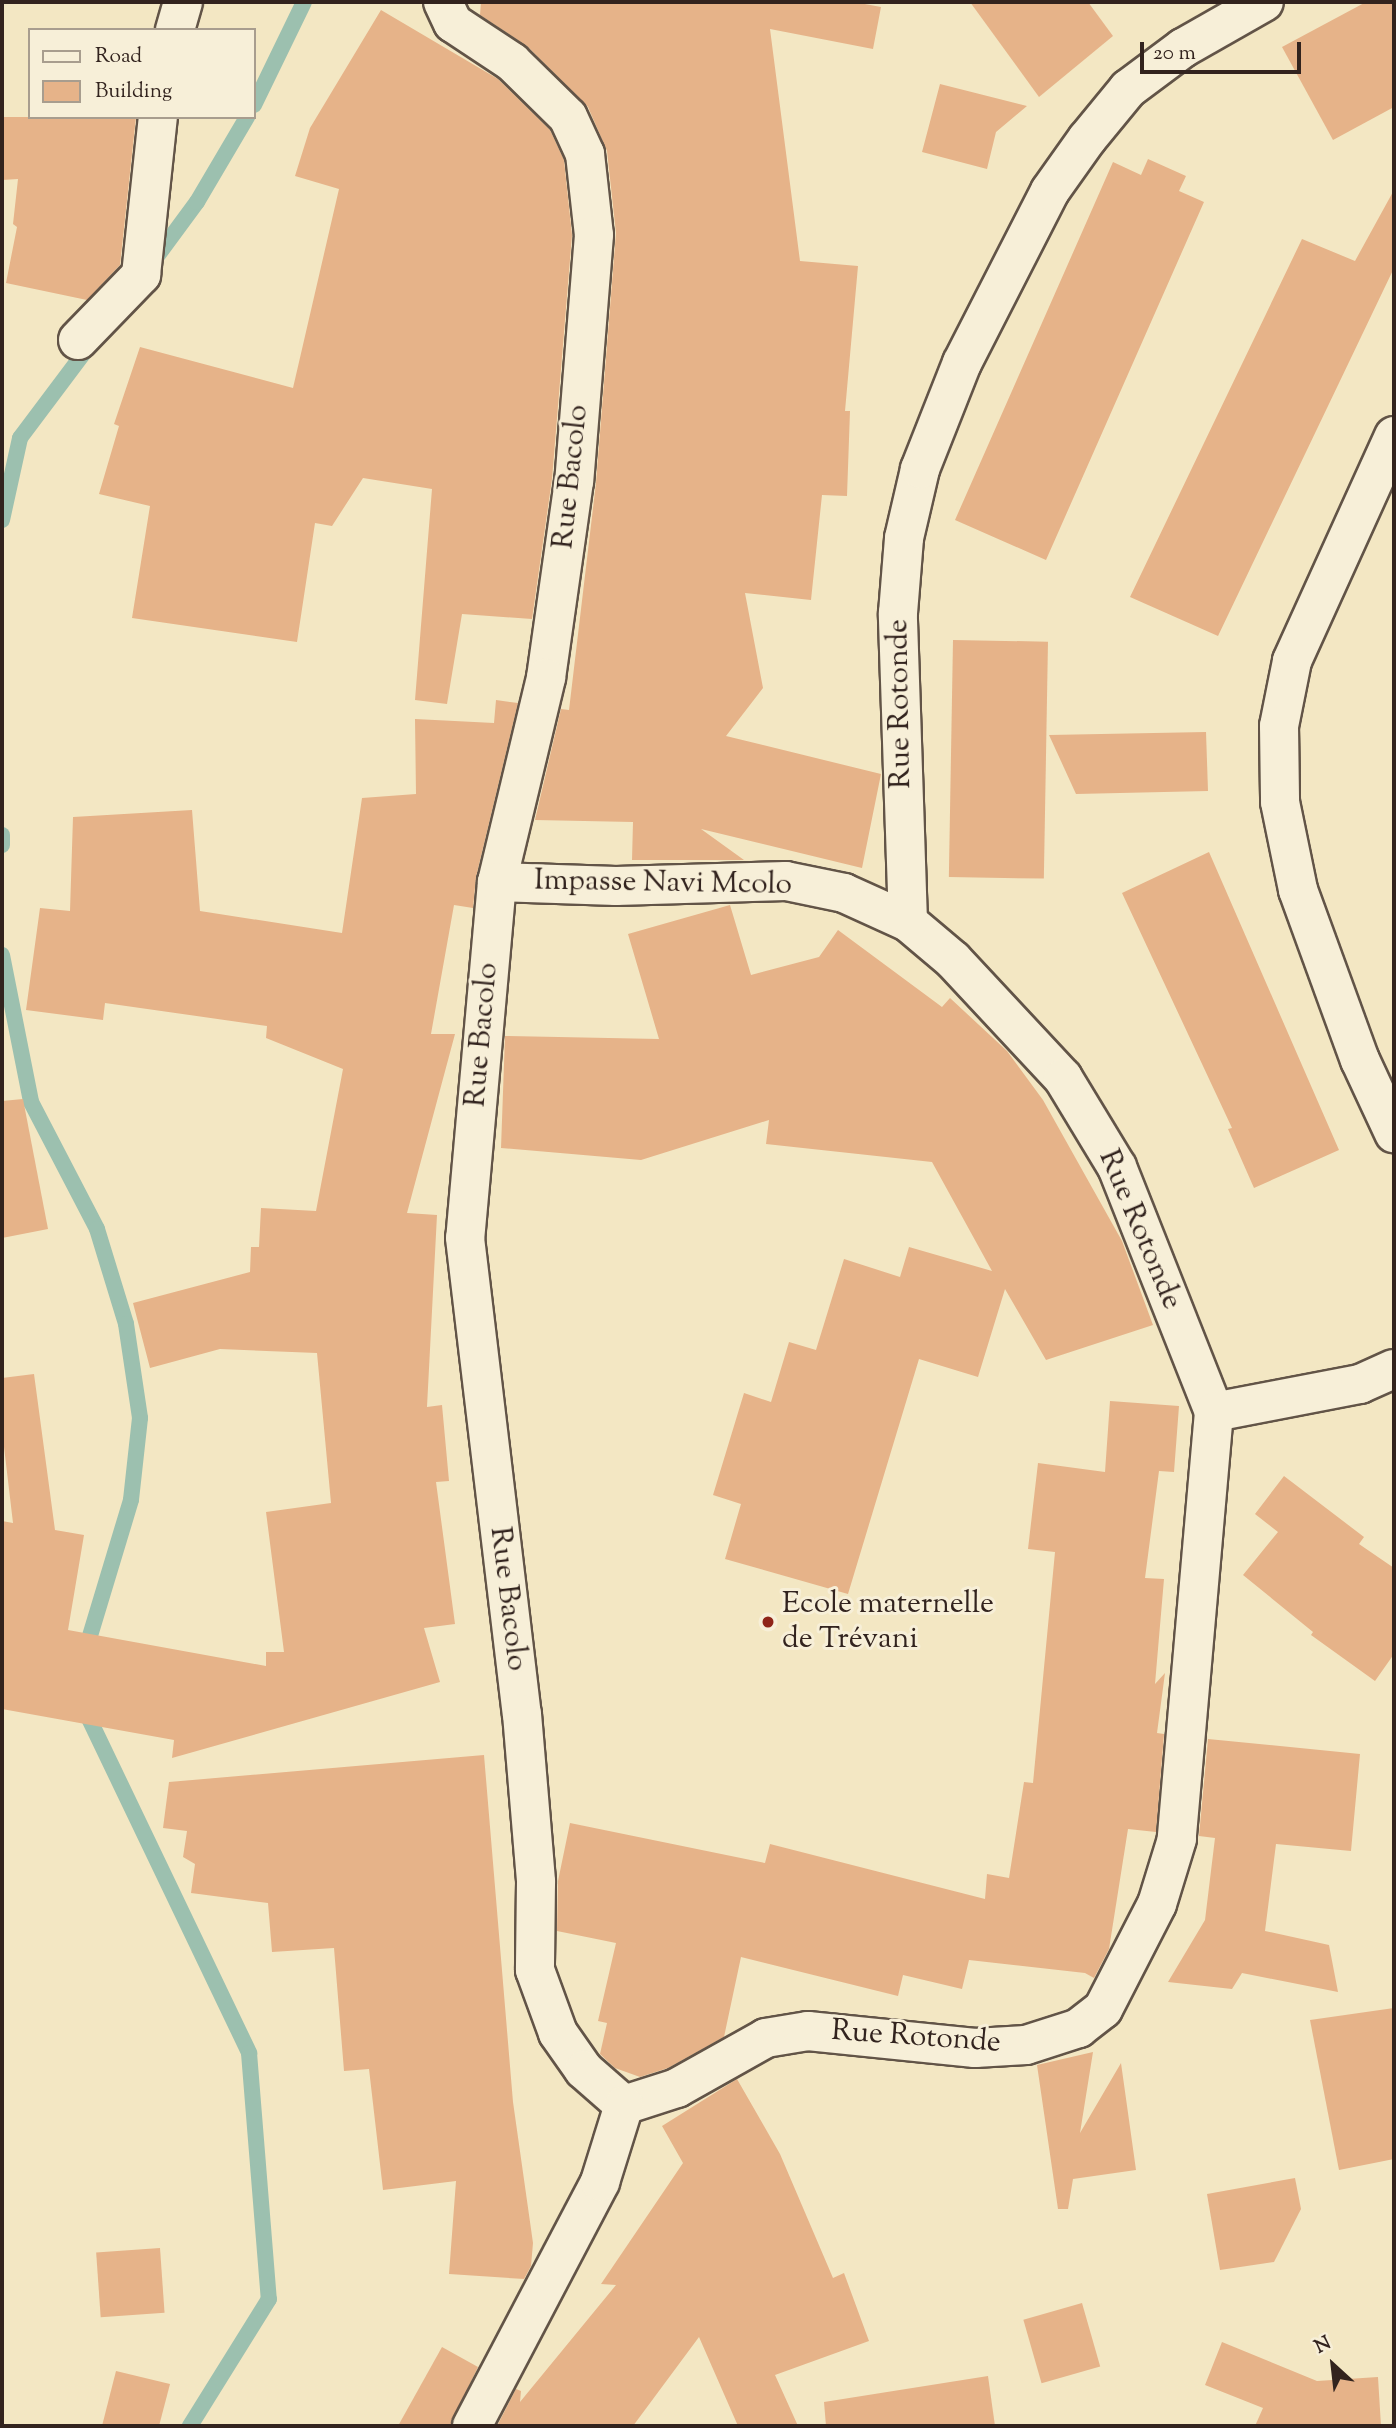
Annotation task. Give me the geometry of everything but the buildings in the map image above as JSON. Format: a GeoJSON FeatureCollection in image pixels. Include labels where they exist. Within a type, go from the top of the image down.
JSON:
{"type":"FeatureCollection","features":[{"type":"Feature","properties":{"kind":"street"},"geometry":{"type":"LineString","coordinates":[[176,28],[183,2]]}},
{"type":"Feature","properties":{"kind":"street","name":"Rue Bacolo"},"geometry":{"type":"LineString","coordinates":[[443,2],[453,23],[512,62],[568,117],[585,154],[594,235],[574,481],[546,678],[496,882],[465,1238],[523,1724],[536,1882],[535,1970],[558,2033],[584,2070],[624,2105]]}},
{"type":"Feature","properties":{"kind":"street","name":"Rue Rotonde"},"geometry":{"type":"LineString","coordinates":[[624,2105],[677,2088],[766,2038],[808,2031],[975,2048],[1026,2045],[1079,2028],[1103,2009],[1157,1904],[1177,1839],[1214,1412],[1117,1167],[1063,1078],[953,960],[908,922],[898,612],[904,537],[920,469],[962,363],[1050,191],[1087,139],[1128,89],[1183,48],[1264,2]]}},
{"type":"Feature","properties":{"kind":"street"},"geometry":{"type":"LineString","coordinates":[[78,340],[141,275],[158,119]]}},
{"type":"Feature","properties":{"kind":"street"},"geometry":{"type":"LineString","coordinates":[[1394,436],[1292,661],[1279,726],[1280,802],[1298,890],[1360,1060],[1394,1133]]}},
{"type":"Feature","properties":{"kind":"street","name":"Impasse Navi Mcolo"},"geometry":{"type":"LineString","coordinates":[[496,882],[616,886],[786,881],[844,893],[908,922]]}},
{"type":"Feature","properties":{"kind":"street"},"geometry":{"type":"LineString","coordinates":[[1214,1412],[1360,1384],[1394,1369]]}},
{"type":"Feature","properties":{"kind":"street"},"geometry":{"type":"LineString","coordinates":[[472,2426],[600,2182],[624,2105]]}},
{"type":"Feature","properties":{"kind":"waterway"},"geometry":{"type":"LineString","coordinates":[[256,101],[304,2]]}},
{"type":"Feature","properties":{"kind":"waterway"},"geometry":{"type":"LineString","coordinates":[[152,263],[197,202],[246,119]]}},
{"type":"Feature","properties":{"kind":"waterway"},"geometry":{"type":"LineString","coordinates":[[2,520],[20,438],[92,342]]}},
{"type":"Feature","properties":{"kind":"waterway"},"geometry":{"type":"LineString","coordinates":[[2,835],[2,845]]}},
{"type":"Feature","properties":{"kind":"waterway"},"geometry":{"type":"LineString","coordinates":[[2,955],[31,1102],[97,1229],[126,1324],[140,1418],[131,1500],[85,1652]]}},
{"type":"Feature","properties":{"kind":"waterway"},"geometry":{"type":"LineString","coordinates":[[83,1706],[249,2053],[269,2299],[190,2426]]}},
{"type":"Feature","properties":{"kind":"place","name":"Ecole maternelle de Trévani"},"geometry":{"type":"Point","coordinates":[768,1622]}}]}
